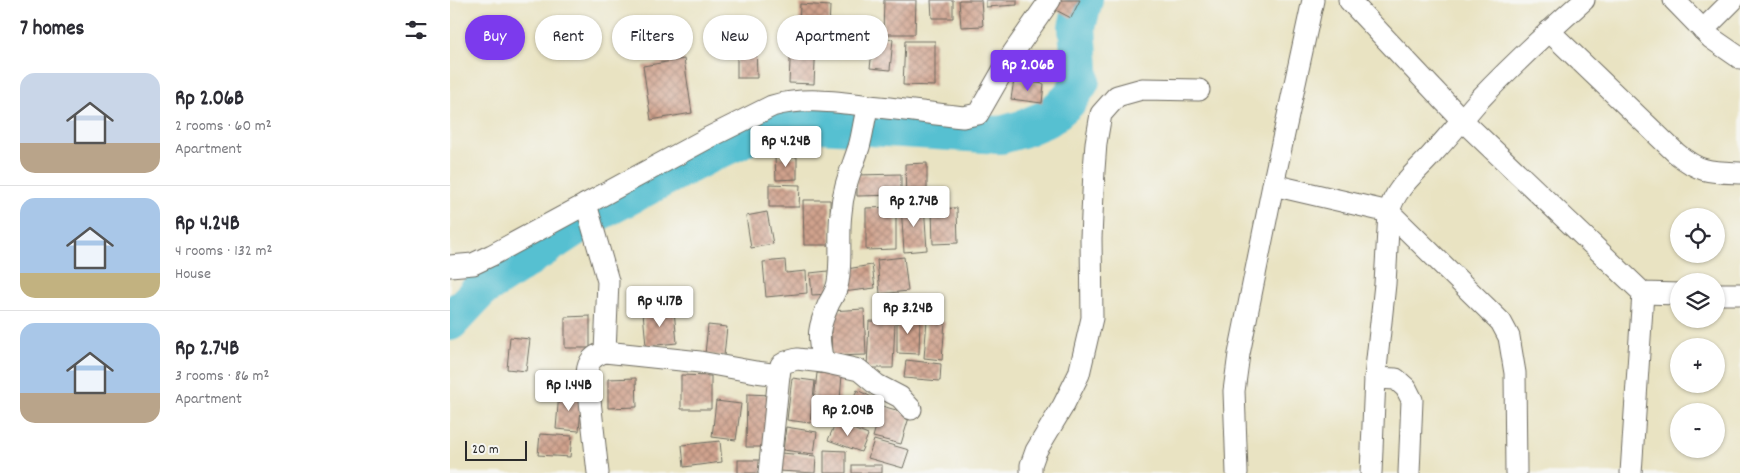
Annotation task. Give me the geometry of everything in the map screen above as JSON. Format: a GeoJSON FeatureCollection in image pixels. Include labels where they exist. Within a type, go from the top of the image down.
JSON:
{"type":"FeatureCollection","features":[{"type":"Feature","properties":{"kind":"street"},"geometry":{"type":"LineString","coordinates":[[450,266],[473,264],[589,212],[708,138],[772,106],[796,101],[834,102],[865,119],[963,117],[978,114],[1014,53],[1050,0]]}},
{"type":"Feature","properties":{"kind":"street"},"geometry":{"type":"LineString","coordinates":[[1237,473],[1234,391],[1244,330],[1273,185],[1313,0]]}},
{"type":"Feature","properties":{"kind":"street"},"geometry":{"type":"LineString","coordinates":[[1349,0],[1463,121],[1643,293],[1670,294]]}},
{"type":"Feature","properties":{"kind":"street"},"geometry":{"type":"LineString","coordinates":[[1371,473],[1375,378],[1385,284],[1389,212],[1392,202],[1398,190],[1463,121],[1480,100],[1549,31],[1584,0]]}},
{"type":"Feature","properties":{"kind":"street"},"geometry":{"type":"LineString","coordinates":[[1674,0],[1711,38],[1740,58]]}},
{"type":"Feature","properties":{"kind":"street"},"geometry":{"type":"LineString","coordinates":[[1703,30],[1733,0]]}},
{"type":"Feature","properties":{"kind":"street"},"geometry":{"type":"LineString","coordinates":[[1549,31],[1676,154],[1691,165],[1710,172],[1740,173]]}},
{"type":"Feature","properties":{"kind":"street"},"geometry":{"type":"LineString","coordinates":[[1031,473],[1031,465],[1036,451],[1063,406],[1079,374],[1092,318],[1091,238],[1096,144],[1101,114],[1117,96],[1142,89],[1199,90]]}},
{"type":"Feature","properties":{"kind":"street"},"geometry":{"type":"LineString","coordinates":[[824,362],[818,341],[819,330],[838,284],[843,195],[865,119]]}},
{"type":"Feature","properties":{"kind":"street"},"geometry":{"type":"LineString","coordinates":[[1273,185],[1389,212],[1501,322],[1509,337],[1515,374],[1516,473]]}},
{"type":"Feature","properties":{"kind":"street"},"geometry":{"type":"LineString","coordinates":[[589,212],[608,281],[604,352]]}},
{"type":"Feature","properties":{"kind":"street"},"geometry":{"type":"LineString","coordinates":[[1631,473],[1643,293]]}},
{"type":"Feature","properties":{"kind":"street"},"geometry":{"type":"LineString","coordinates":[[1725,294],[1740,294]]}},
{"type":"Feature","properties":{"kind":"street"},"geometry":{"type":"LineString","coordinates":[[598,473],[587,373],[588,364],[595,355],[604,352],[700,362],[779,374]]}},
{"type":"Feature","properties":{"kind":"street"},"geometry":{"type":"LineString","coordinates":[[769,473],[779,374],[781,365],[791,360],[824,362],[861,371],[877,385],[900,397],[911,409]]}},
{"type":"Feature","properties":{"kind":"street"},"geometry":{"type":"LineString","coordinates":[[1375,378],[1396,379],[1406,388],[1412,400],[1410,473]]}},
{"type":"Feature","properties":{"kind":"building"},"geometry":{"type":"Polygon","coordinates":[[[884,0],[916,0],[915,34],[888,34],[888,15],[884,15],[884,0]]]}},
{"type":"Feature","properties":{"kind":"building"},"geometry":{"type":"Polygon","coordinates":[[[931,0],[953,0],[953,18],[932,18],[931,0]]]}},
{"type":"Feature","properties":{"kind":"building"},"geometry":{"type":"Polygon","coordinates":[[[959,0],[981,0],[983,26],[961,27],[959,0]]]}},
{"type":"Feature","properties":{"kind":"building"},"geometry":{"type":"Polygon","coordinates":[[[986,0],[1017,0],[1017,5],[986,7],[986,0]]]}},
{"type":"Feature","properties":{"kind":"building"},"geometry":{"type":"Polygon","coordinates":[[[1054,0],[1080,0],[1071,18],[1050,7],[1054,0]]]}},
{"type":"Feature","properties":{"kind":"building"},"geometry":{"type":"Polygon","coordinates":[[[800,4],[830,6],[830,15],[800,15],[800,4]]]}},
{"type":"Feature","properties":{"kind":"building"},"geometry":{"type":"Polygon","coordinates":[[[888,38],[893,39],[890,70],[870,68],[871,60],[888,60],[888,38]]]}},
{"type":"Feature","properties":{"kind":"building"},"geometry":{"type":"Polygon","coordinates":[[[905,41],[935,41],[935,86],[903,85],[905,41]]]}},
{"type":"Feature","properties":{"kind":"building"},"geometry":{"type":"Polygon","coordinates":[[[684,60],[692,113],[651,120],[643,66],[684,60]]]}},
{"type":"Feature","properties":{"kind":"building"},"geometry":{"type":"Polygon","coordinates":[[[737,60],[756,60],[757,78],[737,78],[737,60]]]}},
{"type":"Feature","properties":{"kind":"building"},"geometry":{"type":"Polygon","coordinates":[[[790,60],[815,60],[814,84],[789,83],[790,60]]]}},
{"type":"Feature","properties":{"kind":"building"},"geometry":{"type":"Polygon","coordinates":[[[1014,80],[1044,84],[1042,103],[1011,99],[1014,80]]]}},
{"type":"Feature","properties":{"kind":"building"},"geometry":{"type":"Polygon","coordinates":[[[775,157],[797,157],[797,179],[776,180],[775,157]]]}},
{"type":"Feature","properties":{"kind":"building"},"geometry":{"type":"Polygon","coordinates":[[[927,163],[927,201],[906,201],[905,164],[927,163]]]}},
{"type":"Feature","properties":{"kind":"building"},"geometry":{"type":"Polygon","coordinates":[[[901,174],[901,195],[857,196],[857,175],[901,174]]]}},
{"type":"Feature","properties":{"kind":"building"},"geometry":{"type":"Polygon","coordinates":[[[769,184],[800,185],[799,207],[769,207],[769,184]]]}},
{"type":"Feature","properties":{"kind":"building"},"geometry":{"type":"Polygon","coordinates":[[[803,200],[830,200],[831,245],[804,245],[803,200]]]}},
{"type":"Feature","properties":{"kind":"building"},"geometry":{"type":"Polygon","coordinates":[[[924,204],[927,250],[904,252],[901,205],[924,204]]]}},
{"type":"Feature","properties":{"kind":"building"},"geometry":{"type":"Polygon","coordinates":[[[896,207],[896,249],[866,250],[866,208],[896,207]]]}},
{"type":"Feature","properties":{"kind":"building"},"geometry":{"type":"Polygon","coordinates":[[[957,208],[958,243],[933,244],[932,209],[957,208]]]}},
{"type":"Feature","properties":{"kind":"building"},"geometry":{"type":"Polygon","coordinates":[[[767,212],[773,244],[751,248],[746,216],[767,212]]]}},
{"type":"Feature","properties":{"kind":"building"},"geometry":{"type":"Polygon","coordinates":[[[904,257],[908,291],[880,294],[877,260],[904,257]]]}},
{"type":"Feature","properties":{"kind":"building"},"geometry":{"type":"Polygon","coordinates":[[[785,260],[786,273],[806,271],[807,293],[766,297],[763,262],[785,260]]]}},
{"type":"Feature","properties":{"kind":"building"},"geometry":{"type":"Polygon","coordinates":[[[872,265],[875,288],[843,292],[840,270],[872,265]]]}},
{"type":"Feature","properties":{"kind":"building"},"geometry":{"type":"Polygon","coordinates":[[[828,271],[830,294],[812,295],[810,273],[828,271]]]}},
{"type":"Feature","properties":{"kind":"building"},"geometry":{"type":"Polygon","coordinates":[[[864,309],[866,355],[832,356],[830,311],[864,309]]]}},
{"type":"Feature","properties":{"kind":"building"},"geometry":{"type":"Polygon","coordinates":[[[674,310],[677,343],[646,346],[643,312],[674,310]]]}},
{"type":"Feature","properties":{"kind":"building"},"geometry":{"type":"Polygon","coordinates":[[[590,316],[590,348],[565,348],[565,317],[590,316]]]}},
{"type":"Feature","properties":{"kind":"building"},"geometry":{"type":"Polygon","coordinates":[[[897,317],[920,317],[919,354],[897,353],[897,317]]]}},
{"type":"Feature","properties":{"kind":"building"},"geometry":{"type":"Polygon","coordinates":[[[927,320],[945,322],[942,360],[924,358],[927,320]]]}},
{"type":"Feature","properties":{"kind":"building"},"geometry":{"type":"Polygon","coordinates":[[[869,321],[895,322],[893,368],[867,368],[869,321]]]}},
{"type":"Feature","properties":{"kind":"building"},"geometry":{"type":"Polygon","coordinates":[[[708,325],[727,327],[724,356],[705,354],[708,325]]]}},
{"type":"Feature","properties":{"kind":"building"},"geometry":{"type":"Polygon","coordinates":[[[510,337],[530,339],[526,371],[507,369],[510,337]]]}},
{"type":"Feature","properties":{"kind":"building"},"geometry":{"type":"Polygon","coordinates":[[[906,360],[941,364],[940,381],[904,378],[906,360]]]}},
{"type":"Feature","properties":{"kind":"building"},"geometry":{"type":"Polygon","coordinates":[[[817,373],[842,375],[839,412],[813,410],[817,373]]]}},
{"type":"Feature","properties":{"kind":"building"},"geometry":{"type":"Polygon","coordinates":[[[681,375],[711,376],[711,409],[681,409],[681,375]]]}},
{"type":"Feature","properties":{"kind":"building"},"geometry":{"type":"Polygon","coordinates":[[[636,378],[637,407],[608,408],[608,379],[636,378]]]}},
{"type":"Feature","properties":{"kind":"building"},"geometry":{"type":"Polygon","coordinates":[[[792,378],[815,381],[810,423],[787,420],[792,378]]]}},
{"type":"Feature","properties":{"kind":"building"},"geometry":{"type":"Polygon","coordinates":[[[857,390],[876,399],[862,430],[842,421],[857,390]]]}},
{"type":"Feature","properties":{"kind":"building"},"geometry":{"type":"Polygon","coordinates":[[[559,393],[582,396],[579,431],[556,429],[559,393]]]}},
{"type":"Feature","properties":{"kind":"building"},"geometry":{"type":"Polygon","coordinates":[[[747,394],[772,395],[771,447],[746,447],[747,394]]]}},
{"type":"Feature","properties":{"kind":"building"},"geometry":{"type":"Polygon","coordinates":[[[716,401],[741,404],[736,440],[712,437],[716,401]]]}},
{"type":"Feature","properties":{"kind":"building"},"geometry":{"type":"Polygon","coordinates":[[[882,406],[910,414],[901,444],[873,437],[882,406]]]}},
{"type":"Feature","properties":{"kind":"building"},"geometry":{"type":"Polygon","coordinates":[[[836,422],[868,435],[861,452],[828,440],[836,422]]]}},
{"type":"Feature","properties":{"kind":"building"},"geometry":{"type":"Polygon","coordinates":[[[786,427],[817,432],[814,454],[783,450],[786,427]]]}},
{"type":"Feature","properties":{"kind":"building"},"geometry":{"type":"Polygon","coordinates":[[[540,434],[572,436],[570,457],[538,455],[540,434]]]}},
{"type":"Feature","properties":{"kind":"building"},"geometry":{"type":"Polygon","coordinates":[[[874,440],[909,450],[903,468],[868,458],[874,440]]]}},
{"type":"Feature","properties":{"kind":"building"},"geometry":{"type":"Polygon","coordinates":[[[720,441],[722,462],[684,467],[682,445],[720,441]]]}},
{"type":"Feature","properties":{"kind":"building"},"geometry":{"type":"Polygon","coordinates":[[[824,450],[846,451],[846,473],[824,473],[824,450]]]}},
{"type":"Feature","properties":{"kind":"building"},"geometry":{"type":"Polygon","coordinates":[[[781,453],[816,456],[815,473],[779,471],[781,453]]]}},
{"type":"Feature","properties":{"kind":"building"},"geometry":{"type":"Polygon","coordinates":[[[738,460],[762,460],[762,473],[738,473],[738,460]]]}},
{"type":"Feature","properties":{"kind":"building"},"geometry":{"type":"Polygon","coordinates":[[[852,465],[882,465],[882,473],[852,473],[852,465]]]}},
{"type":"Feature","properties":{"kind":"waterway"},"geometry":{"type":"LineString","coordinates":[[450,322],[480,290],[595,214],[706,156],[751,135],[787,122],[1001,135],[1022,129],[1048,118],[1068,101],[1081,81],[1077,27],[1084,0]]}}]}
